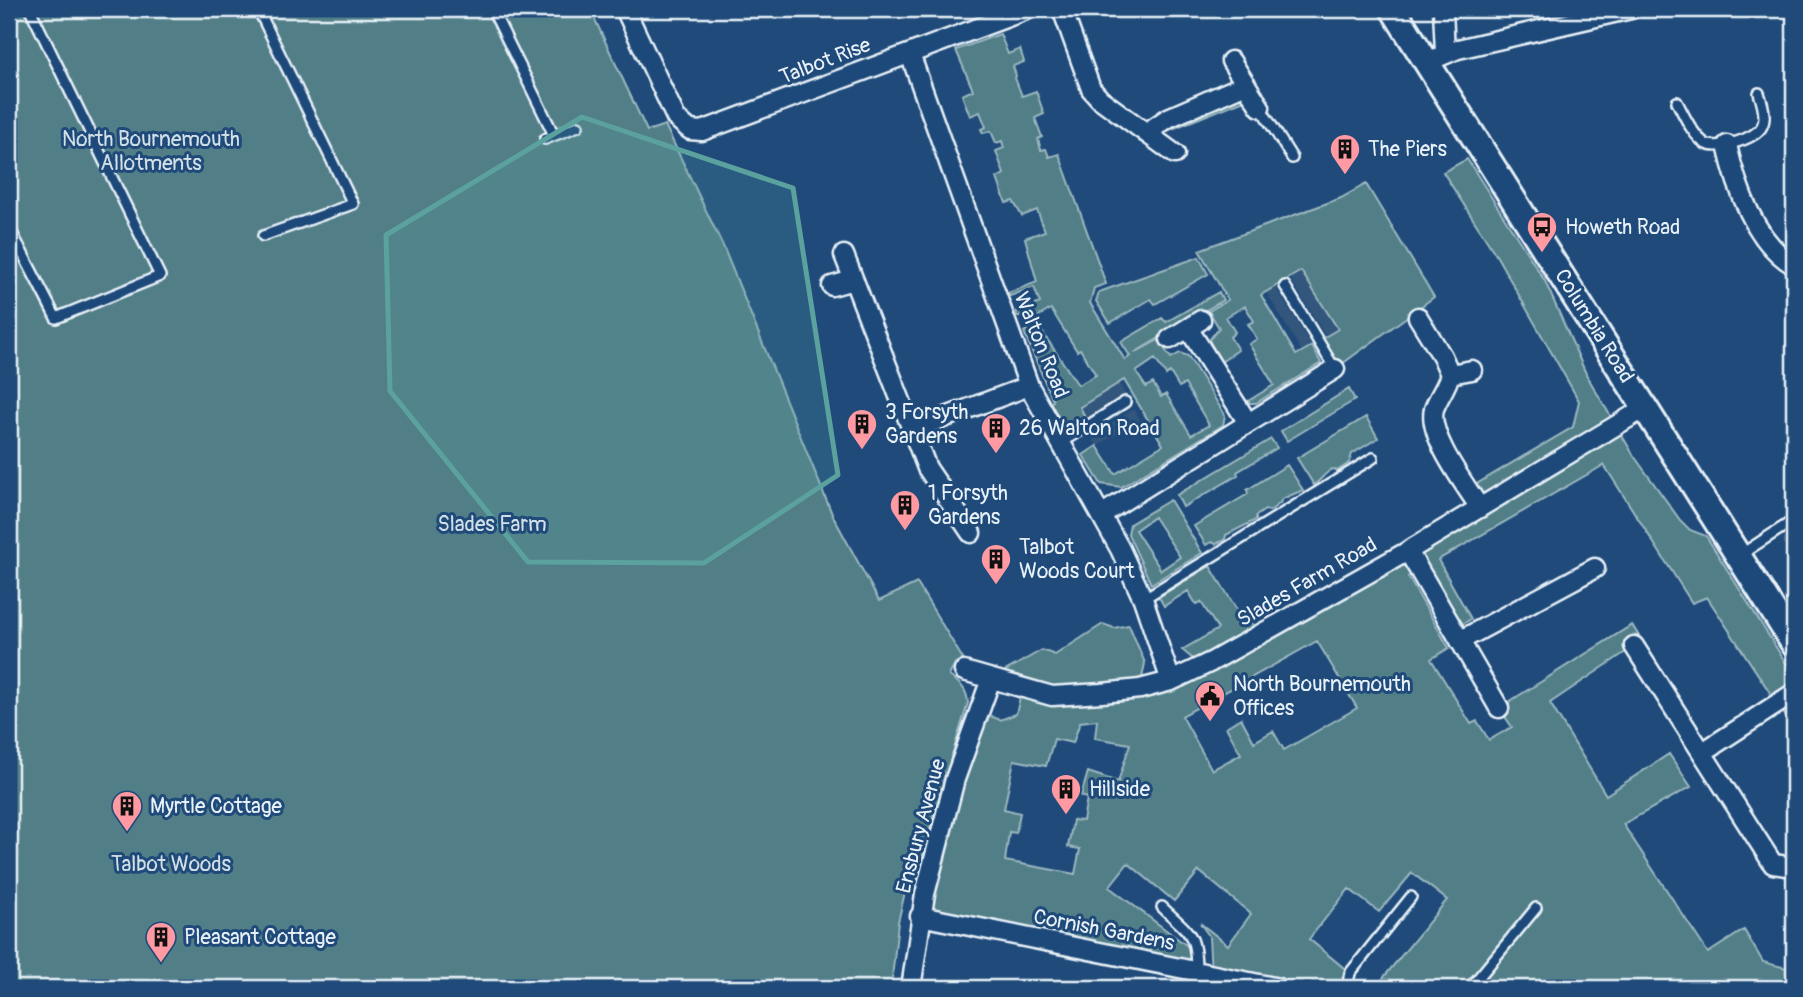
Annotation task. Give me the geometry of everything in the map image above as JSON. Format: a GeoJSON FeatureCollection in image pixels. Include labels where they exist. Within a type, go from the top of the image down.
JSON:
{"type":"FeatureCollection","features":[{"type":"Feature","properties":{"kind":"street","name":"Talbot Rise"},"geometry":{"type":"LineString","coordinates":[[625,9],[676,118],[690,130],[702,131],[1029,9]]}},
{"type":"Feature","properties":{"kind":"street"},"geometry":{"type":"LineString","coordinates":[[1062,9],[1091,89],[1100,99],[1175,154]]}},
{"type":"Feature","properties":{"kind":"street","name":"Columbia Road"},"geometry":{"type":"LineString","coordinates":[[1393,9],[1436,57],[1645,408],[1794,644]]}},
{"type":"Feature","properties":{"kind":"street"},"geometry":{"type":"LineString","coordinates":[[1443,9],[1436,57],[1631,9]]}},
{"type":"Feature","properties":{"kind":"street","name":"Walton Road"},"geometry":{"type":"LineString","coordinates":[[910,54],[1030,386],[1121,549],[1143,599],[1171,681]]}},
{"type":"Feature","properties":{"kind":"street"},"geometry":{"type":"LineString","coordinates":[[1231,61],[1260,107]]}},
{"type":"Feature","properties":{"kind":"street"},"geometry":{"type":"LineString","coordinates":[[1146,133],[1168,118],[1246,84]]}},
{"type":"Feature","properties":{"kind":"street"},"geometry":{"type":"LineString","coordinates":[[1727,145],[1736,183],[1752,217],[1780,255],[1794,265]]}},
{"type":"Feature","properties":{"kind":"street"},"geometry":{"type":"LineString","coordinates":[[844,255],[927,468],[971,533]]}},
{"type":"Feature","properties":{"kind":"street"},"geometry":{"type":"LineString","coordinates":[[832,286],[853,280]]}},
{"type":"Feature","properties":{"kind":"street"},"geometry":{"type":"LineString","coordinates":[[1418,317],[1450,374]]}},
{"type":"Feature","properties":{"kind":"street"},"geometry":{"type":"LineString","coordinates":[[1170,339],[1195,324],[1248,424]]}},
{"type":"Feature","properties":{"kind":"street"},"geometry":{"type":"LineString","coordinates":[[1101,515],[1335,369]]}},
{"type":"Feature","properties":{"kind":"street"},"geometry":{"type":"LineString","coordinates":[[1450,374],[1472,370]]}},
{"type":"Feature","properties":{"kind":"street"},"geometry":{"type":"LineString","coordinates":[[1450,374],[1433,412],[1434,422],[1441,443],[1480,508]]}},
{"type":"Feature","properties":{"kind":"street"},"geometry":{"type":"LineString","coordinates":[[911,430],[1030,386]]}},
{"type":"Feature","properties":{"kind":"street","name":"Slades Farm Road"},"geometry":{"type":"LineString","coordinates":[[964,671],[1052,696],[1140,689],[1171,681],[1222,656],[1408,551],[1645,408]]}},
{"type":"Feature","properties":{"kind":"street"},"geometry":{"type":"LineString","coordinates":[[1408,551],[1499,708]]}},
{"type":"Feature","properties":{"kind":"street"},"geometry":{"type":"LineString","coordinates":[[1461,640],[1595,568]]}},
{"type":"Feature","properties":{"kind":"street"},"geometry":{"type":"LineString","coordinates":[[1634,646],[1773,864],[1794,867]]}},
{"type":"Feature","properties":{"kind":"street","name":"Ensbury Avenue"},"geometry":{"type":"LineString","coordinates":[[911,988],[920,916],[955,779],[990,679]]}},
{"type":"Feature","properties":{"kind":"street"},"geometry":{"type":"LineString","coordinates":[[1703,752],[1794,693]]}},
{"type":"Feature","properties":{"kind":"street","name":"Cornish Gardens"},"geometry":{"type":"LineString","coordinates":[[920,916],[1202,978],[1279,988]]}},
{"type":"Feature","properties":{"kind":"lane"},"geometry":{"type":"LineString","coordinates":[[9,227],[56,318],[160,276],[30,9]]}},
{"type":"Feature","properties":{"kind":"lane"},"geometry":{"type":"LineString","coordinates":[[258,9],[354,204],[263,236]]}},
{"type":"Feature","properties":{"kind":"lane"},"geometry":{"type":"LineString","coordinates":[[492,9],[550,137],[578,126]]}},
{"type":"Feature","properties":{"kind":"lane"},"geometry":{"type":"LineString","coordinates":[[1677,102],[1702,141],[1712,145],[1727,145],[1753,135],[1762,127],[1764,118],[1759,93]]}},
{"type":"Feature","properties":{"kind":"lane"},"geometry":{"type":"LineString","coordinates":[[1260,107],[1292,158]]}},
{"type":"Feature","properties":{"kind":"lane"},"geometry":{"type":"LineString","coordinates":[[1285,286],[1335,369]]}},
{"type":"Feature","properties":{"kind":"lane"},"geometry":{"type":"LineString","coordinates":[[1061,443],[1125,402]]}},
{"type":"Feature","properties":{"kind":"lane"},"geometry":{"type":"LineString","coordinates":[[1143,599],[1373,458]]}},
{"type":"Feature","properties":{"kind":"lane"},"geometry":{"type":"LineString","coordinates":[[1739,556],[1794,520]]}},
{"type":"Feature","properties":{"kind":"lane"},"geometry":{"type":"LineString","coordinates":[[1347,988],[1350,973],[1410,897]]}},
{"type":"Feature","properties":{"kind":"lane"},"geometry":{"type":"LineString","coordinates":[[1162,907],[1192,936],[1202,978]]}},
{"type":"Feature","properties":{"kind":"lane"},"geometry":{"type":"LineString","coordinates":[[1470,988],[1536,908]]}},
{"type":"Feature","properties":{"kind":"highlighted area"},"geometry":{"type":"Polygon","coordinates":[[[582,117],[793,188],[838,475],[704,563],[528,562],[390,391],[386,235],[582,117]]]}},
{"type":"Feature","properties":{"kind":"shaded area"},"geometry":{"type":"Polygon","coordinates":[[[1302,270],[1338,329],[1326,337],[1290,278],[1302,270]]]}},
{"type":"Feature","properties":{"kind":"shaded area"},"geometry":{"type":"Polygon","coordinates":[[[1275,286],[1312,346],[1302,352],[1266,292],[1275,286]]]}},
{"type":"Feature","properties":{"kind":"shaded area"},"geometry":{"type":"Polygon","coordinates":[[[1119,383],[1126,395],[1086,418],[1079,407],[1119,383]]]}},
{"type":"Feature","properties":{"kind":"shaded area"},"geometry":{"type":"Polygon","coordinates":[[[1134,409],[1140,420],[1097,446],[1091,436],[1134,409]]]}},
{"type":"Feature","properties":{"kind":"green space","name":"Slades Farm"},"geometry":{"type":"Polygon","coordinates":[[[9,9],[590,9],[647,131],[665,125],[723,246],[832,514],[879,601],[917,583],[963,659],[955,663],[949,676],[962,687],[968,703],[916,883],[905,892],[898,922],[891,988],[9,988],[9,9]]]}},
{"type":"Feature","properties":{"kind":"green space"},"geometry":{"type":"Polygon","coordinates":[[[1000,34],[1008,54],[1020,49],[1024,62],[1013,66],[1015,78],[1022,96],[1036,91],[1044,114],[1035,118],[1042,137],[1038,139],[1041,150],[1046,149],[1049,157],[1059,154],[1106,284],[1094,288],[1090,303],[1125,360],[1130,356],[1121,342],[1162,318],[1166,322],[1219,292],[1223,300],[1134,353],[1158,340],[1171,358],[1180,353],[1188,356],[1225,415],[1223,425],[1121,487],[1101,484],[1083,455],[1097,446],[1115,474],[1163,445],[1124,380],[1080,407],[1089,425],[1061,443],[1041,409],[1053,401],[1024,332],[1037,324],[1078,385],[1096,375],[1080,349],[1077,351],[1051,309],[1034,319],[1029,312],[1017,317],[1016,312],[1040,303],[1034,287],[1010,296],[1008,293],[1037,282],[1025,238],[1045,231],[1037,210],[1022,216],[1013,201],[1006,203],[997,178],[1004,174],[996,151],[1004,148],[1002,141],[996,143],[991,131],[983,133],[981,129],[986,127],[980,112],[970,116],[962,95],[973,90],[956,50],[1000,34]],[[1155,359],[1136,372],[1146,387],[1153,383],[1161,397],[1166,394],[1191,435],[1209,425],[1185,384],[1179,387],[1170,372],[1166,375],[1155,359]]]}},
{"type":"Feature","properties":{"kind":"green space"},"geometry":{"type":"Polygon","coordinates":[[[1240,96],[1247,99],[1160,134],[1155,132],[1173,121],[1240,96]]]}},
{"type":"Feature","properties":{"kind":"green space"},"geometry":{"type":"Polygon","coordinates":[[[1467,159],[1545,281],[1587,376],[1634,456],[1680,520],[1690,530],[1706,536],[1794,676],[1794,729],[1707,597],[1692,603],[1604,465],[1438,560],[1471,619],[1454,629],[1419,571],[1408,577],[1449,648],[1431,659],[1471,724],[1477,721],[1489,740],[1512,727],[1499,708],[1632,625],[1642,641],[1550,703],[1606,795],[1669,754],[1691,787],[1623,824],[1708,953],[1744,930],[1763,962],[1794,970],[1794,988],[1375,988],[1447,900],[1412,873],[1379,912],[1349,889],[1309,939],[1350,973],[1347,988],[1279,988],[1211,974],[1209,936],[1200,923],[1228,945],[1251,914],[1199,871],[1174,901],[1128,863],[1109,887],[1190,948],[1192,971],[920,916],[979,711],[1000,720],[1016,714],[1022,689],[991,679],[1042,650],[1055,655],[1103,624],[1114,628],[1129,625],[1145,663],[1140,688],[1171,681],[1479,508],[1468,489],[1573,427],[1579,401],[1496,255],[1443,172],[1467,159]],[[1317,641],[1182,716],[1212,770],[1241,754],[1226,727],[1241,718],[1254,742],[1273,731],[1284,750],[1357,708],[1317,641]],[[1097,720],[1080,722],[1073,743],[1054,739],[1046,766],[1014,760],[1004,809],[1020,813],[1016,833],[1009,832],[1005,861],[1075,874],[1080,849],[1068,847],[1073,820],[1083,821],[1087,798],[1081,796],[1088,772],[1118,782],[1130,744],[1095,738],[1097,720]]]}},
{"type":"Feature","properties":{"kind":"green space"},"geometry":{"type":"Polygon","coordinates":[[[1366,184],[1434,297],[1335,369],[1318,341],[1338,329],[1301,271],[1261,295],[1296,355],[1312,346],[1321,363],[1256,403],[1250,403],[1244,400],[1248,401],[1274,385],[1249,344],[1257,339],[1248,324],[1254,321],[1245,306],[1226,317],[1235,332],[1230,337],[1238,350],[1221,362],[1209,340],[1219,328],[1209,311],[1228,300],[1199,250],[1341,198],[1366,184]]]}},
{"type":"Feature","properties":{"kind":"green space"},"geometry":{"type":"Polygon","coordinates":[[[1199,257],[1208,274],[1155,304],[1151,299],[1110,323],[1096,301],[1099,292],[1199,257]]]}},
{"type":"Feature","properties":{"kind":"green space"},"geometry":{"type":"Polygon","coordinates":[[[1349,389],[1355,400],[1287,441],[1281,431],[1349,389]]]}},
{"type":"Feature","properties":{"kind":"green space"},"geometry":{"type":"Polygon","coordinates":[[[1366,417],[1378,438],[1352,454],[1349,463],[1337,471],[1332,469],[1314,485],[1297,458],[1366,417]]]}},
{"type":"Feature","properties":{"kind":"green space"},"geometry":{"type":"Polygon","coordinates":[[[1271,439],[1277,448],[1237,472],[1238,475],[1183,507],[1177,495],[1271,439]]]}},
{"type":"Feature","properties":{"kind":"green space"},"geometry":{"type":"Polygon","coordinates":[[[1287,465],[1303,490],[1282,499],[1270,511],[1265,510],[1256,516],[1256,520],[1226,535],[1225,539],[1206,545],[1194,526],[1248,494],[1247,490],[1287,465]]]}},
{"type":"Feature","properties":{"kind":"green space"},"geometry":{"type":"Polygon","coordinates":[[[1170,500],[1202,553],[1151,584],[1128,534],[1130,524],[1170,500]],[[1154,517],[1135,530],[1161,570],[1180,557],[1154,517]]]}},
{"type":"Feature","properties":{"kind":"green space"},"geometry":{"type":"Polygon","coordinates":[[[1210,566],[1240,615],[1244,613],[1256,630],[1197,662],[1182,650],[1218,629],[1201,602],[1196,604],[1188,591],[1164,606],[1159,597],[1210,566]]]}},
{"type":"Feature","properties":{"kind":"place","name":"The Piers"},"geometry":{"type":"Point","coordinates":[1345,176]}},
{"type":"Feature","properties":{"kind":"place","name":"Howeth Road"},"geometry":{"type":"Point","coordinates":[1542,254]}},
{"type":"Feature","properties":{"kind":"place","name":"3 Forsyth Gardens"},"geometry":{"type":"Point","coordinates":[862,451]}},
{"type":"Feature","properties":{"kind":"place","name":"26 Walton Road"},"geometry":{"type":"Point","coordinates":[996,455]}},
{"type":"Feature","properties":{"kind":"place","name":"1 Forsyth Gardens"},"geometry":{"type":"Point","coordinates":[905,532]}},
{"type":"Feature","properties":{"kind":"place","name":"Talbot Woods Court"},"geometry":{"type":"Point","coordinates":[996,586]}},
{"type":"Feature","properties":{"kind":"place","name":"North Bournemouth Offices"},"geometry":{"type":"Point","coordinates":[1210,723]}},
{"type":"Feature","properties":{"kind":"place","name":"Hillside"},"geometry":{"type":"Point","coordinates":[1066,816]}},
{"type":"Feature","properties":{"kind":"place","name":"Myrtle Cottage"},"geometry":{"type":"Point","coordinates":[127,833]}},
{"type":"Feature","properties":{"kind":"place","name":"Pleasant Cottage"},"geometry":{"type":"Point","coordinates":[161,964]}},
{"type":"Feature","properties":{"kind":"park label","name":"North Bournemouth Allotments"},"geometry":{"type":"Point","coordinates":[151,151]}},
{"type":"Feature","properties":{"kind":"park label","name":"Talbot Woods"},"geometry":{"type":"Point","coordinates":[171,864]}}]}
